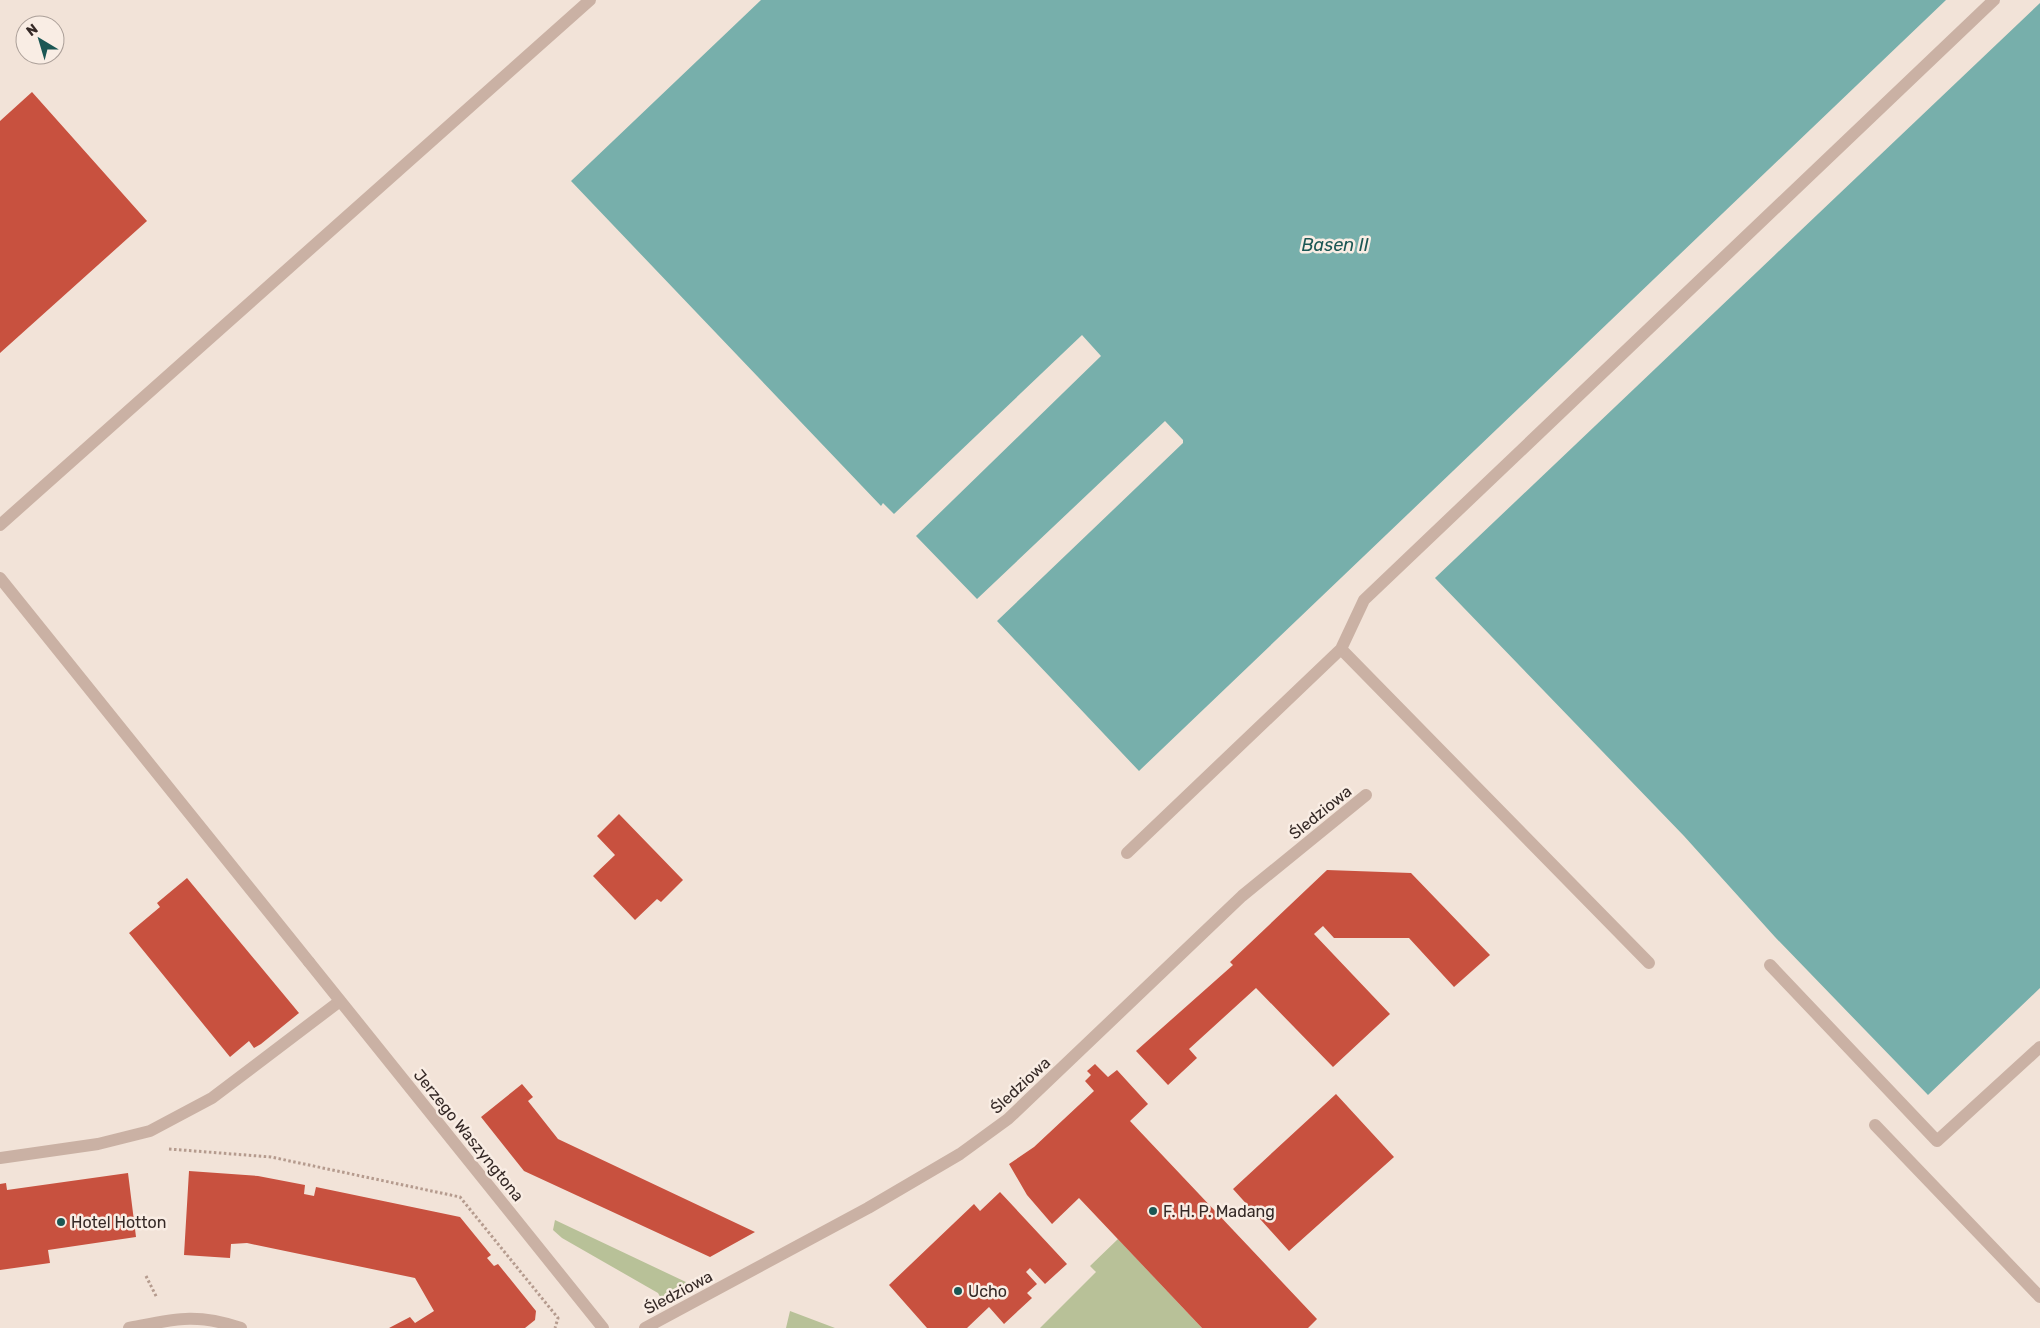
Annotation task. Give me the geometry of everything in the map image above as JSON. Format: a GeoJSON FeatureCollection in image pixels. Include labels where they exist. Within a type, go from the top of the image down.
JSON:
{"type":"FeatureCollection","features":[{"type":"Feature","properties":{"kind":"street"},"geometry":{"type":"LineString","coordinates":[[0,524],[590,0]]}},
{"type":"Feature","properties":{"kind":"street"},"geometry":{"type":"LineString","coordinates":[[1127,853],[1341,649],[1364,600],[1994,0]]}},
{"type":"Feature","properties":{"kind":"street","name":"Jerzego Waszyngtona"},"geometry":{"type":"LineString","coordinates":[[0,578],[603,1328]]}},
{"type":"Feature","properties":{"kind":"street"},"geometry":{"type":"LineString","coordinates":[[1341,649],[1649,963]]}},
{"type":"Feature","properties":{"kind":"street","name":"Śledziowa"},"geometry":{"type":"LineString","coordinates":[[645,1328],[868,1208],[983,1139],[1044,1085],[1242,896],[1366,796]]}},
{"type":"Feature","properties":{"kind":"street"},"geometry":{"type":"LineString","coordinates":[[1770,965],[1937,1142],[2040,1047]]}},
{"type":"Feature","properties":{"kind":"street"},"geometry":{"type":"LineString","coordinates":[[0,1158],[98,1144],[150,1131],[212,1098],[340,1001]]}},
{"type":"Feature","properties":{"kind":"street"},"geometry":{"type":"LineString","coordinates":[[1875,1124],[2040,1296]]}},
{"type":"Feature","properties":{"kind":"street"},"geometry":{"type":"LineString","coordinates":[[129,1328],[186,1318],[212,1319],[241,1328]]}},
{"type":"Feature","properties":{"kind":"path"},"geometry":{"type":"LineString","coordinates":[[160,1149],[271,1158],[460,1197],[558,1318],[556,1328]]}},
{"type":"Feature","properties":{"kind":"green space"},"geometry":{"type":"Polygon","coordinates":[[[555,1220],[688,1283],[684,1291],[678,1296],[663,1302],[658,1293],[562,1238],[553,1230],[555,1220]]]}},
{"type":"Feature","properties":{"kind":"green space"},"geometry":{"type":"Polygon","coordinates":[[[1118,1239],[1202,1328],[1040,1328],[1096,1272],[1090,1266],[1118,1239]]]}},
{"type":"Feature","properties":{"kind":"green space"},"geometry":{"type":"Polygon","coordinates":[[[790,1311],[835,1328],[786,1328],[790,1311]]]}},
{"type":"Feature","properties":{"kind":"water","name":"Basen II"},"geometry":{"type":"Polygon","coordinates":[[[761,0],[1946,0],[1139,771],[997,621],[1183,443],[1183,440],[1165,421],[977,599],[916,536],[1101,356],[1082,335],[894,514],[883,503],[881,506],[571,181],[761,0]]]}},
{"type":"Feature","properties":{"kind":"water"},"geometry":{"type":"Polygon","coordinates":[[[2040,3],[2040,988],[1928,1095],[1775,937],[1684,836],[1435,578],[2040,3]]]}},
{"type":"Feature","properties":{"kind":"building"},"geometry":{"type":"Polygon","coordinates":[[[32,92],[147,221],[0,353],[0,121],[32,92]]]}},
{"type":"Feature","properties":{"kind":"building"},"geometry":{"type":"Polygon","coordinates":[[[619,814],[683,880],[661,902],[657,899],[635,920],[593,876],[615,855],[597,836],[619,814]]]}},
{"type":"Feature","properties":{"kind":"building"},"geometry":{"type":"Polygon","coordinates":[[[1327,870],[1411,873],[1490,955],[1454,987],[1409,938],[1334,938],[1323,926],[1314,934],[1390,1014],[1333,1067],[1256,988],[1189,1049],[1197,1058],[1168,1085],[1136,1051],[1233,965],[1230,962],[1327,870]]]}},
{"type":"Feature","properties":{"kind":"building"},"geometry":{"type":"Polygon","coordinates":[[[187,878],[299,1013],[261,1044],[254,1048],[249,1041],[230,1057],[129,933],[160,907],[157,903],[187,878]]]}},
{"type":"Feature","properties":{"kind":"building","name":"F. H. P. Madang"},"geometry":{"type":"Polygon","coordinates":[[[1095,1064],[1108,1077],[1117,1070],[1148,1104],[1130,1121],[1317,1319],[1308,1328],[1202,1328],[1079,1198],[1052,1224],[1027,1195],[1009,1164],[1034,1147],[1094,1091],[1085,1081],[1091,1075],[1087,1071],[1095,1064]]]}},
{"type":"Feature","properties":{"kind":"building"},"geometry":{"type":"Polygon","coordinates":[[[522,1084],[533,1097],[528,1101],[558,1139],[755,1232],[710,1257],[524,1171],[481,1117],[522,1084]]]}},
{"type":"Feature","properties":{"kind":"building"},"geometry":{"type":"Polygon","coordinates":[[[1336,1094],[1394,1157],[1289,1251],[1233,1189],[1336,1094]]]}},
{"type":"Feature","properties":{"kind":"building"},"geometry":{"type":"Polygon","coordinates":[[[189,1171],[258,1176],[305,1185],[304,1194],[314,1196],[316,1187],[460,1217],[491,1255],[487,1258],[494,1266],[498,1264],[536,1311],[535,1320],[525,1328],[389,1328],[410,1317],[415,1323],[434,1311],[415,1278],[247,1243],[231,1244],[230,1258],[184,1255],[189,1171]]]}},
{"type":"Feature","properties":{"kind":"building"},"geometry":{"type":"Polygon","coordinates":[[[128,1173],[136,1237],[48,1250],[50,1263],[0,1270],[0,1184],[6,1183],[7,1190],[128,1173]]]}},
{"type":"Feature","properties":{"kind":"building"},"geometry":{"type":"Polygon","coordinates":[[[1000,1192],[1067,1264],[1045,1284],[1030,1268],[1026,1272],[1037,1284],[1027,1293],[1032,1298],[1004,1324],[989,1307],[967,1328],[927,1328],[889,1285],[974,1204],[980,1211],[1000,1192]]]}},
{"type":"Feature","properties":{"kind":"place","name":"F. H. P. Madang"},"geometry":{"type":"Point","coordinates":[1153,1211]}},
{"type":"Feature","properties":{"kind":"place","name":"Hotel Hotton"},"geometry":{"type":"Point","coordinates":[61,1222]}},
{"type":"Feature","properties":{"kind":"place","name":"Ucho"},"geometry":{"type":"Point","coordinates":[958,1291]}}]}
